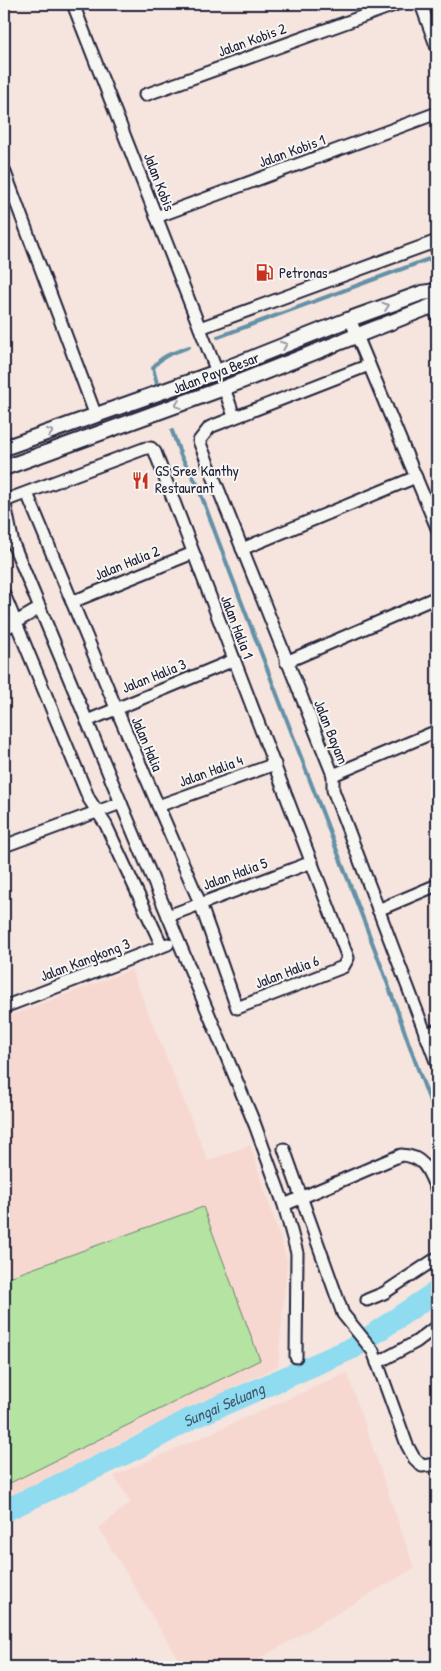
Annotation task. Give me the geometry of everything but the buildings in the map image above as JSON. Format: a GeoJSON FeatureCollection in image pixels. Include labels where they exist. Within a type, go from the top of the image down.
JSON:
{"type":"FeatureCollection","features":[{"type":"Feature","properties":{"kind":"street","name":"Jalan Kobis"},"geometry":{"type":"LineString","coordinates":[[73,4],[217,372]]}},
{"type":"Feature","properties":{"kind":"street","name":"Jalan Kobis 2"},"geometry":{"type":"LineString","coordinates":[[145,95],[397,4]]}},
{"type":"Feature","properties":{"kind":"street"},"geometry":{"type":"LineString","coordinates":[[421,4],[437,48]]}},
{"type":"Feature","properties":{"kind":"street","name":"Jalan Kobis 1"},"geometry":{"type":"LineString","coordinates":[[156,217],[437,113]]}},
{"type":"Feature","properties":{"kind":"street"},"geometry":{"type":"LineString","coordinates":[[4,170],[96,416]]}},
{"type":"Feature","properties":{"kind":"street"},"geometry":{"type":"LineString","coordinates":[[200,328],[437,241]]}},
{"type":"Feature","properties":{"kind":"street","name":"Jalan Paya Besar"},"geometry":{"type":"LineString","coordinates":[[4,448],[217,372],[350,319],[422,293],[437,291]]}},
{"type":"Feature","properties":{"kind":"street","name":"Jalan Paya Besar"},"geometry":{"type":"LineString","coordinates":[[4,468],[436,309]]}},
{"type":"Feature","properties":{"kind":"street"},"geometry":{"type":"LineString","coordinates":[[350,319],[437,528]]}},
{"type":"Feature","properties":{"kind":"street"},"geometry":{"type":"LineString","coordinates":[[224,388],[234,416],[368,365]]}},
{"type":"Feature","properties":{"kind":"street","name":"Jalan Bayam"},"geometry":{"type":"LineString","coordinates":[[234,416],[210,427],[200,441],[286,662],[333,775],[333,790],[437,1064]]}},
{"type":"Feature","properties":{"kind":"street","name":"Jalan Halia 1"},"geometry":{"type":"LineString","coordinates":[[4,500],[151,448],[275,764],[348,958],[347,963]]}},
{"type":"Feature","properties":{"kind":"street"},"geometry":{"type":"LineString","coordinates":[[242,549],[416,477]]}},
{"type":"Feature","properties":{"kind":"street","name":"Jalan Halia"},"geometry":{"type":"LineString","coordinates":[[27,493],[116,708],[200,902],[236,1008]]}},
{"type":"Feature","properties":{"kind":"street"},"geometry":{"type":"LineString","coordinates":[[4,500],[12,541]]}},
{"type":"Feature","properties":{"kind":"street"},"geometry":{"type":"LineString","coordinates":[[4,529],[12,541],[87,720],[254,1125],[284,1205],[297,1253],[296,1357]]}},
{"type":"Feature","properties":{"kind":"street","name":"Jalan Halia 2"},"geometry":{"type":"LineString","coordinates":[[72,602],[193,553]]}},
{"type":"Feature","properties":{"kind":"street"},"geometry":{"type":"LineString","coordinates":[[4,594],[89,799],[106,825],[162,946]]}},
{"type":"Feature","properties":{"kind":"street"},"geometry":{"type":"LineString","coordinates":[[286,662],[437,597]]}},
{"type":"Feature","properties":{"kind":"street"},"geometry":{"type":"LineString","coordinates":[[4,629],[40,608]]}},
{"type":"Feature","properties":{"kind":"street","name":"Jalan Halia 3"},"geometry":{"type":"LineString","coordinates":[[87,720],[234,660]]}},
{"type":"Feature","properties":{"kind":"street"},"geometry":{"type":"LineString","coordinates":[[333,775],[437,731]]}},
{"type":"Feature","properties":{"kind":"street","name":"Jalan Halia 4"},"geometry":{"type":"LineString","coordinates":[[158,806],[275,764]]}},
{"type":"Feature","properties":{"kind":"street"},"geometry":{"type":"LineString","coordinates":[[4,846],[121,803]]}},
{"type":"Feature","properties":{"kind":"street","name":"Jalan Halia 5"},"geometry":{"type":"LineString","coordinates":[[168,916],[200,902],[312,862]]}},
{"type":"Feature","properties":{"kind":"street"},"geometry":{"type":"LineString","coordinates":[[378,910],[437,885]]}},
{"type":"Feature","properties":{"kind":"street","name":"Jalan Kangkong 3"},"geometry":{"type":"LineString","coordinates":[[4,1007],[177,939]]}},
{"type":"Feature","properties":{"kind":"street","name":"Jalan Halia 6"},"geometry":{"type":"LineString","coordinates":[[236,1008],[344,967],[347,963]]}},
{"type":"Feature","properties":{"kind":"street"},"geometry":{"type":"LineString","coordinates":[[425,1035],[437,1030]]}},
{"type":"Feature","properties":{"kind":"street"},"geometry":{"type":"LineString","coordinates":[[284,1150],[343,1314],[375,1357],[407,1445],[414,1458],[422,1466],[437,1464]]}},
{"type":"Feature","properties":{"kind":"street"},"geometry":{"type":"LineString","coordinates":[[284,1205],[401,1155],[412,1155],[422,1160],[437,1191]]}},
{"type":"Feature","properties":{"kind":"street"},"geometry":{"type":"LineString","coordinates":[[367,1300],[384,1293],[437,1258]]}},
{"type":"Feature","properties":{"kind":"street"},"geometry":{"type":"LineString","coordinates":[[375,1357],[416,1342],[437,1326]]}},
{"type":"Feature","properties":{"kind":"shaded area"},"geometry":{"type":"Polygon","coordinates":[[[131,970],[208,1161],[250,1145],[287,1260],[278,1366],[4,1500],[4,1018],[131,970]]]}},
{"type":"Feature","properties":{"kind":"shaded area"},"geometry":{"type":"Polygon","coordinates":[[[347,1373],[414,1568],[246,1667],[183,1667],[99,1528],[131,1502],[114,1476],[347,1373]]]}},
{"type":"Feature","properties":{"kind":"green space"},"geometry":{"type":"Polygon","coordinates":[[[203,1207],[260,1360],[4,1486],[4,1279],[203,1207]]]}},
{"type":"Feature","properties":{"kind":"waterway"},"geometry":{"type":"LineString","coordinates":[[218,337],[437,256]]}},
{"type":"Feature","properties":{"kind":"waterway"},"geometry":{"type":"LineString","coordinates":[[157,384],[153,368],[156,364],[169,354],[189,347]]}},
{"type":"Feature","properties":{"kind":"waterway"},"geometry":{"type":"LineString","coordinates":[[172,431],[181,456],[197,484],[437,1119]]}},
{"type":"Feature","properties":{"kind":"waterway","name":"Sungai Seluang"},"geometry":{"type":"LineString","coordinates":[[4,1511],[139,1447],[190,1419],[353,1348],[437,1291]]}},
{"type":"Feature","properties":{"kind":"place","name":"Petronas"},"geometry":{"type":"Point","coordinates":[265,273]}},
{"type":"Feature","properties":{"kind":"place","name":"GS Sree Kanthy Restaurant"},"geometry":{"type":"Point","coordinates":[141,480]}}]}
